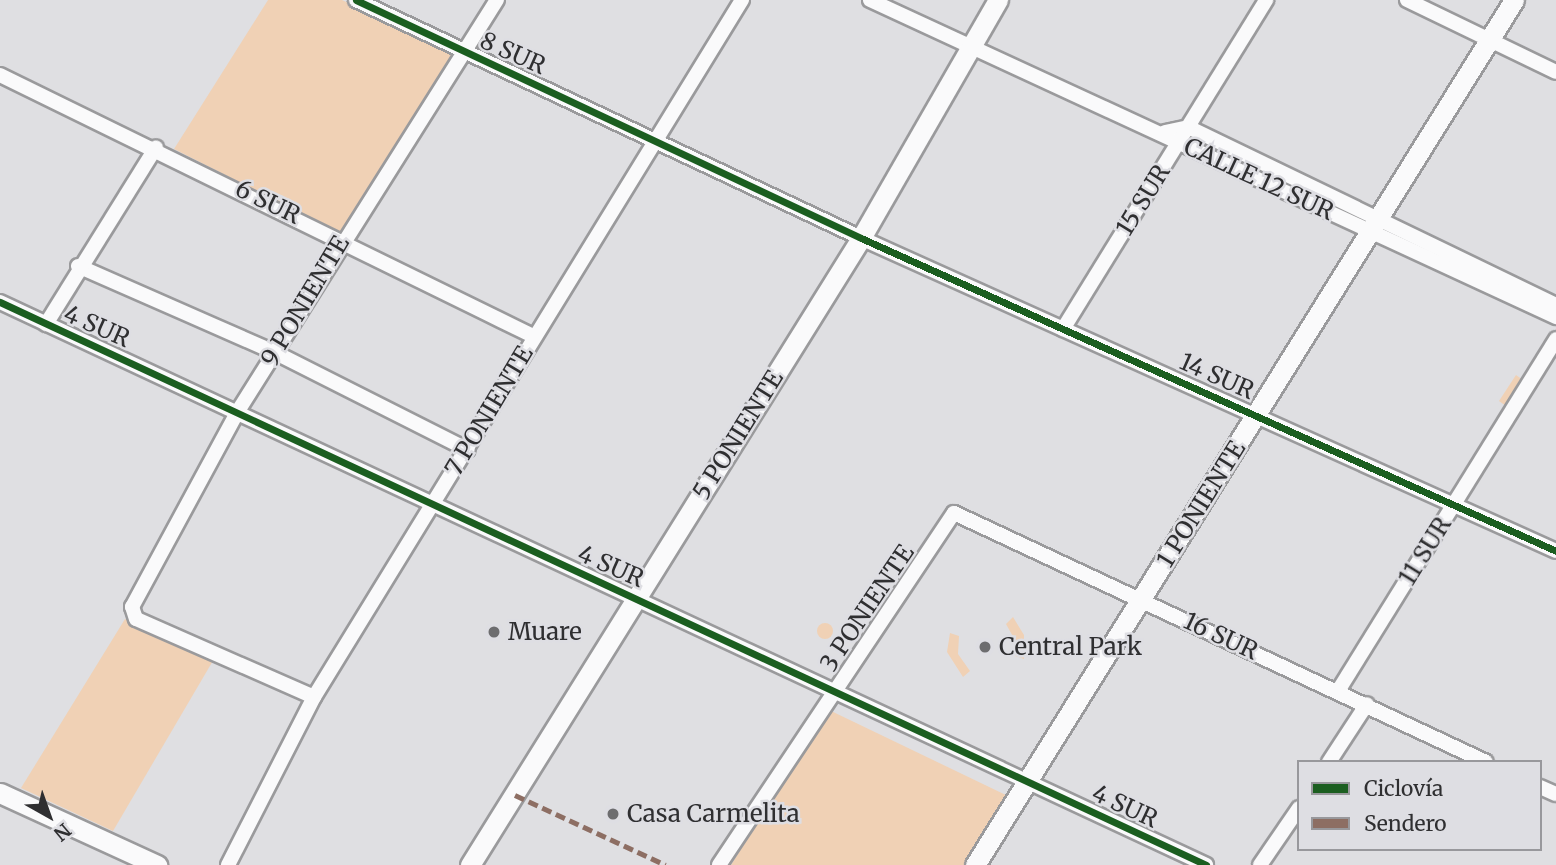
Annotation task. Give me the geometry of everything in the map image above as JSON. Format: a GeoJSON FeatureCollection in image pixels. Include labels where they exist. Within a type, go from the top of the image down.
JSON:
{"type":"FeatureCollection","features":[{"type":"Feature","properties":{"kind":"street","name":"8 SUR"},"geometry":{"type":"LineString","coordinates":[[356,0],[466,53],[656,138],[862,238]]}},
{"type":"Feature","properties":{"kind":"street","name":"9 PONIENTE"},"geometry":{"type":"LineString","coordinates":[[314,697],[132,613],[238,411],[342,239],[466,53],[497,0]]}},
{"type":"Feature","properties":{"kind":"street","name":"7 PONIENTE"},"geometry":{"type":"LineString","coordinates":[[228,865],[314,697],[430,506],[468,450],[533,336],[742,0]]}},
{"type":"Feature","properties":{"kind":"street"},"geometry":{"type":"LineString","coordinates":[[870,0],[1165,132]]}},
{"type":"Feature","properties":{"kind":"street","name":"5 PONIENTE"},"geometry":{"type":"LineString","coordinates":[[470,865],[862,238],[998,0]]}},
{"type":"Feature","properties":{"kind":"street","name":"15 SUR"},"geometry":{"type":"LineString","coordinates":[[1063,329],[1266,0]]}},
{"type":"Feature","properties":{"kind":"street"},"geometry":{"type":"LineString","coordinates":[[1407,0],[1556,72]]}},
{"type":"Feature","properties":{"kind":"street","name":"1 PONIENTE"},"geometry":{"type":"LineString","coordinates":[[975,865],[1514,0]]}},
{"type":"Feature","properties":{"kind":"street","name":"6 SUR"},"geometry":{"type":"LineString","coordinates":[[0,75],[156,147],[533,336]]}},
{"type":"Feature","properties":{"kind":"street","name":"CALLE 12 SUR"},"geometry":{"type":"LineString","coordinates":[[1165,132],[1188,127],[1317,190],[1374,225],[1556,317]]}},
{"type":"Feature","properties":{"kind":"street","name":"CALLE 12 SUR"},"geometry":{"type":"LineString","coordinates":[[1165,132],[1179,142],[1311,204],[1374,225],[1556,305]]}},
{"type":"Feature","properties":{"kind":"street"},"geometry":{"type":"LineString","coordinates":[[46,324],[78,266],[156,147]]}},
{"type":"Feature","properties":{"kind":"street"},"geometry":{"type":"LineString","coordinates":[[1311,204],[1317,190]]}},
{"type":"Feature","properties":{"kind":"street","name":"14 SUR"},"geometry":{"type":"LineString","coordinates":[[862,238],[1256,415],[1452,507],[1556,551]]}},
{"type":"Feature","properties":{"kind":"street"},"geometry":{"type":"LineString","coordinates":[[78,266],[274,352],[468,450]]}},
{"type":"Feature","properties":{"kind":"street","name":"4 SUR"},"geometry":{"type":"LineString","coordinates":[[0,302],[238,411],[430,506],[636,598],[833,693],[1206,865]]}},
{"type":"Feature","properties":{"kind":"street","name":"11 SUR"},"geometry":{"type":"LineString","coordinates":[[1338,691],[1556,339]]}},
{"type":"Feature","properties":{"kind":"street","name":"16 SUR"},"geometry":{"type":"LineString","coordinates":[[954,513],[1482,760]]}},
{"type":"Feature","properties":{"kind":"street","name":"3 PONIENTE"},"geometry":{"type":"LineString","coordinates":[[719,865],[954,513]]}},
{"type":"Feature","properties":{"kind":"street"},"geometry":{"type":"LineString","coordinates":[[1330,760],[1367,704]]}},
{"type":"Feature","properties":{"kind":"street"},"geometry":{"type":"LineString","coordinates":[[0,793],[157,865]]}},
{"type":"Feature","properties":{"kind":"street"},"geometry":{"type":"LineString","coordinates":[[1260,865],[1297,811]]}},
{"type":"Feature","properties":{"kind":"shaded area"},"geometry":{"type":"Polygon","coordinates":[[[268,0],[342,0],[458,55],[340,233],[174,149],[268,0]]]}},
{"type":"Feature","properties":{"kind":"shaded area"},"geometry":{"type":"Polygon","coordinates":[[[1516,375],[1527,383],[1510,409],[1499,401],[1516,375]]]}},
{"type":"Feature","properties":{"kind":"shaded area"},"geometry":{"type":"Polygon","coordinates":[[[1013,617],[1024,635],[1024,659],[1015,656],[1016,642],[1006,624],[1013,617]]]}},
{"type":"Feature","properties":{"kind":"shaded area"},"geometry":{"type":"Polygon","coordinates":[[[125,619],[214,659],[113,831],[21,788],[125,619]]]}},
{"type":"Feature","properties":{"kind":"shaded area"},"geometry":{"type":"Polygon","coordinates":[[[825,623],[833,631],[825,639],[817,631],[825,623]]]}},
{"type":"Feature","properties":{"kind":"shaded area"},"geometry":{"type":"Polygon","coordinates":[[[950,633],[959,636],[958,654],[970,671],[963,677],[947,652],[950,633]]]}},
{"type":"Feature","properties":{"kind":"shaded area"},"geometry":{"type":"Polygon","coordinates":[[[827,709],[1010,797],[969,865],[731,865],[827,709]]]}},
{"type":"Feature","properties":{"kind":"marked path"},"geometry":{"type":"LineString","coordinates":[[515,795],[666,865]]}},
{"type":"Feature","properties":{"kind":"cycle path"},"geometry":{"type":"LineString","coordinates":[[356,0],[861,238],[1556,551]]}},
{"type":"Feature","properties":{"kind":"cycle path"},"geometry":{"type":"LineString","coordinates":[[0,302],[1206,865]]}},
{"type":"Feature","properties":{"kind":"place","name":"Muare"},"geometry":{"type":"Point","coordinates":[494,632]}},
{"type":"Feature","properties":{"kind":"place","name":"Central Park"},"geometry":{"type":"Point","coordinates":[985,647]}},
{"type":"Feature","properties":{"kind":"place","name":"Casa Carmelita"},"geometry":{"type":"Point","coordinates":[613,814]}}]}
